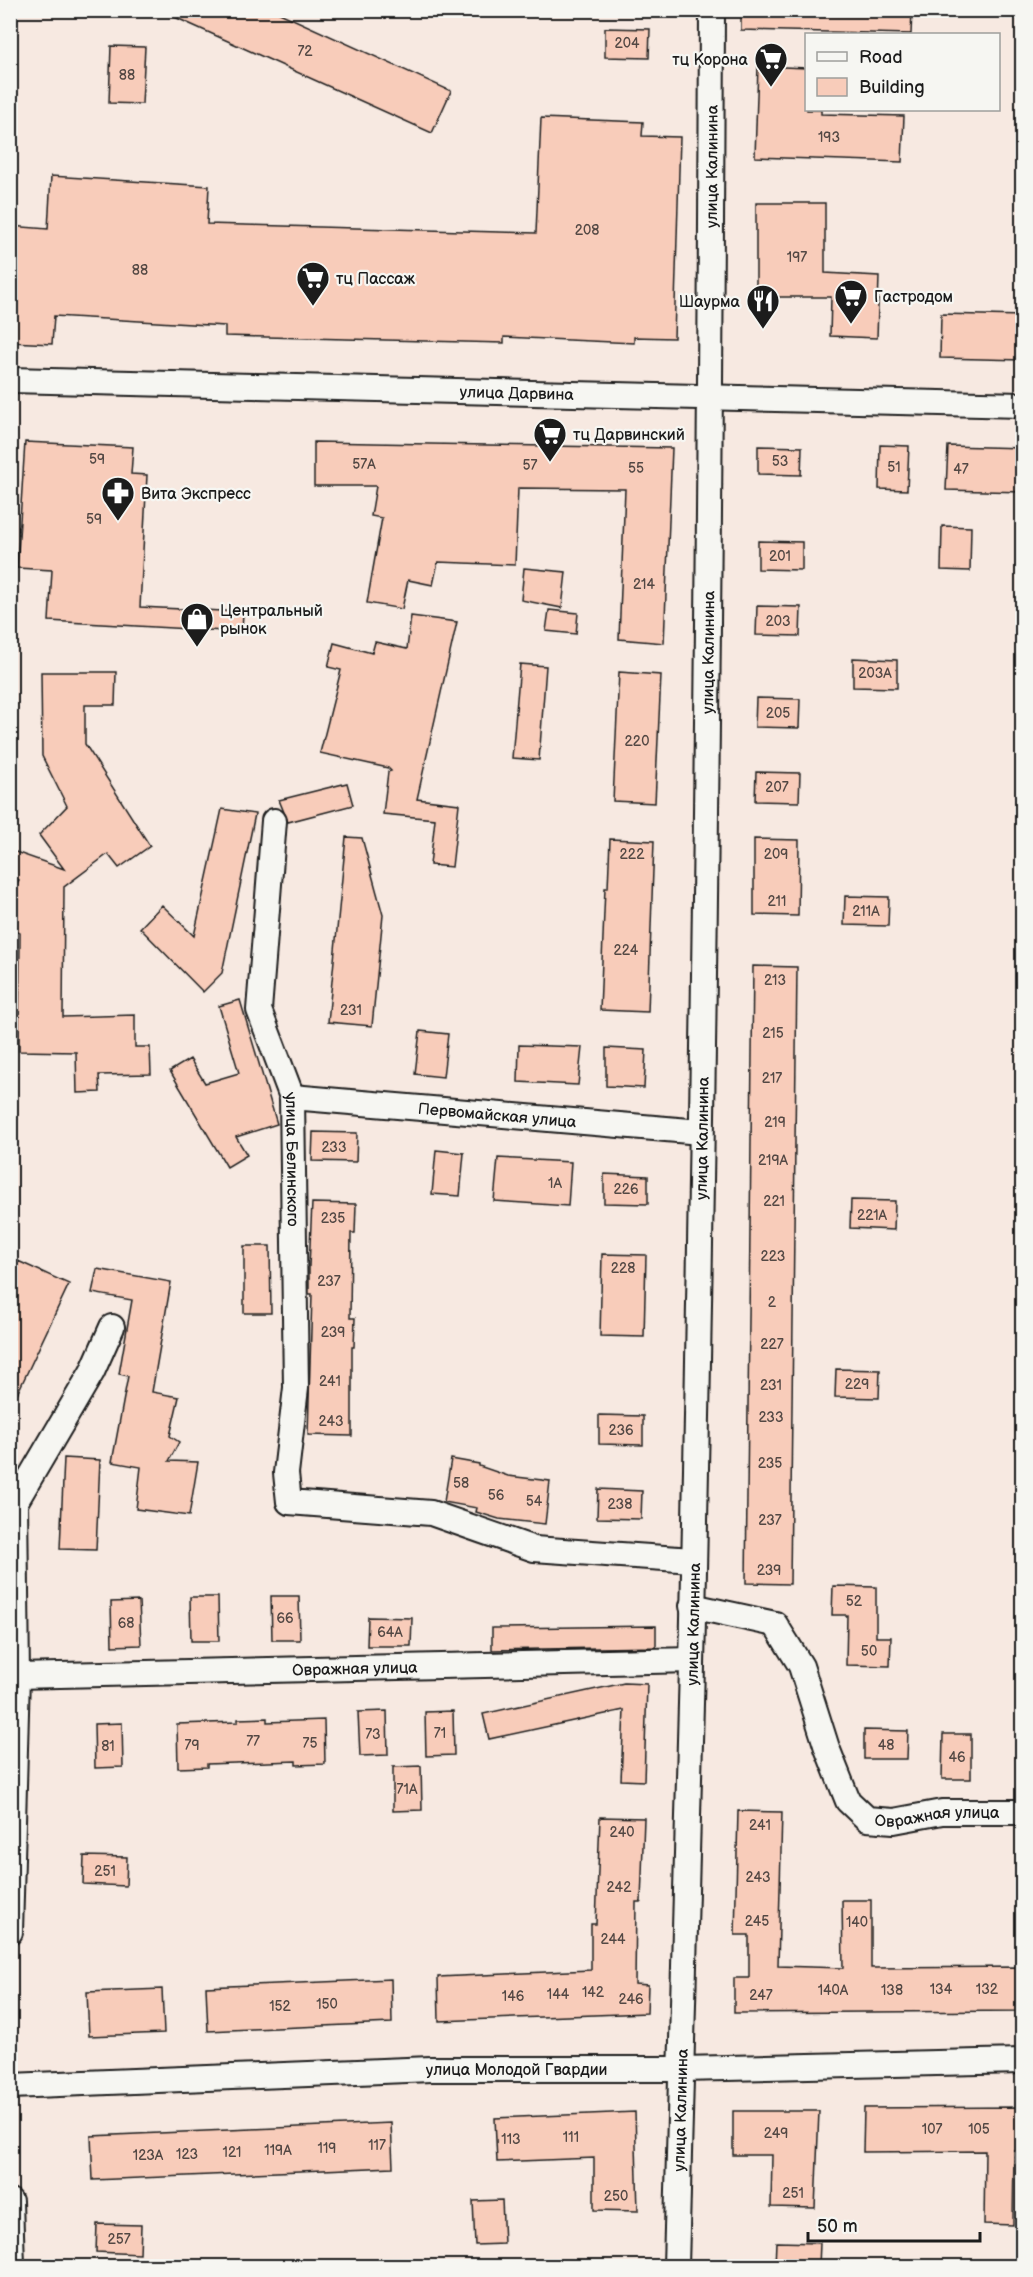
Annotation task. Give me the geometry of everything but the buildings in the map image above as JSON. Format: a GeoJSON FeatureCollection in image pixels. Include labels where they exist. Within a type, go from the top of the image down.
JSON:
{"type":"FeatureCollection","features":[{"type":"Feature","properties":{"kind":"street","name":"улица Калинина"},"geometry":{"type":"LineString","coordinates":[[676,2266],[692,1660],[701,1132],[711,395],[712,10]]}},
{"type":"Feature","properties":{"kind":"street","name":"улица Дарвина"},"geometry":{"type":"LineString","coordinates":[[10,380],[711,395],[1023,405]]}},
{"type":"Feature","properties":{"kind":"street","name":"улица Белинского"},"geometry":{"type":"LineString","coordinates":[[274,821],[259,1010],[292,1096],[296,1388],[286,1473],[289,1502],[431,1513],[534,1549],[693,1560]]}},
{"type":"Feature","properties":{"kind":"street","name":"Первомайская улица"},"geometry":{"type":"LineString","coordinates":[[292,1096],[701,1132]]}},
{"type":"Feature","properties":{"kind":"street"},"geometry":{"type":"LineString","coordinates":[[10,1932],[18,1676],[15,1503],[92,1372],[112,1327]]}},
{"type":"Feature","properties":{"kind":"street","name":"Овражная улица"},"geometry":{"type":"LineString","coordinates":[[692,1606],[775,1624],[801,1666],[827,1748],[848,1801],[867,1819],[894,1821],[942,1812],[1023,1812]]}},
{"type":"Feature","properties":{"kind":"street","name":"Овражная улица"},"geometry":{"type":"LineString","coordinates":[[18,1676],[692,1660]]}},
{"type":"Feature","properties":{"kind":"street","name":"улица Молодой Гвардии"},"geometry":{"type":"LineString","coordinates":[[10,2086],[431,2069],[681,2069],[1023,2061]]}},
{"type":"Feature","properties":{"kind":"street"},"geometry":{"type":"LineString","coordinates":[[10,2201],[12,2266]]}},
{"type":"Feature","properties":{"kind":"place","name":"тц Корона"},"geometry":{"type":"Point","coordinates":[771,88]}},
{"type":"Feature","properties":{"kind":"place","name":"тц Пассаж"},"geometry":{"type":"Point","coordinates":[313,307]}},
{"type":"Feature","properties":{"kind":"place","name":"Гастродом"},"geometry":{"type":"Point","coordinates":[851,325]}},
{"type":"Feature","properties":{"kind":"place","name":"Шаурма"},"geometry":{"type":"Point","coordinates":[763,330]}},
{"type":"Feature","properties":{"kind":"place","name":"тц Дарвинский"},"geometry":{"type":"Point","coordinates":[550,463]}},
{"type":"Feature","properties":{"kind":"place","name":"Вита Экспресс"},"geometry":{"type":"Point","coordinates":[118,522]}},
{"type":"Feature","properties":{"kind":"place","name":"Центральный рынок"},"geometry":{"type":"Point","coordinates":[197,648]}}]}
